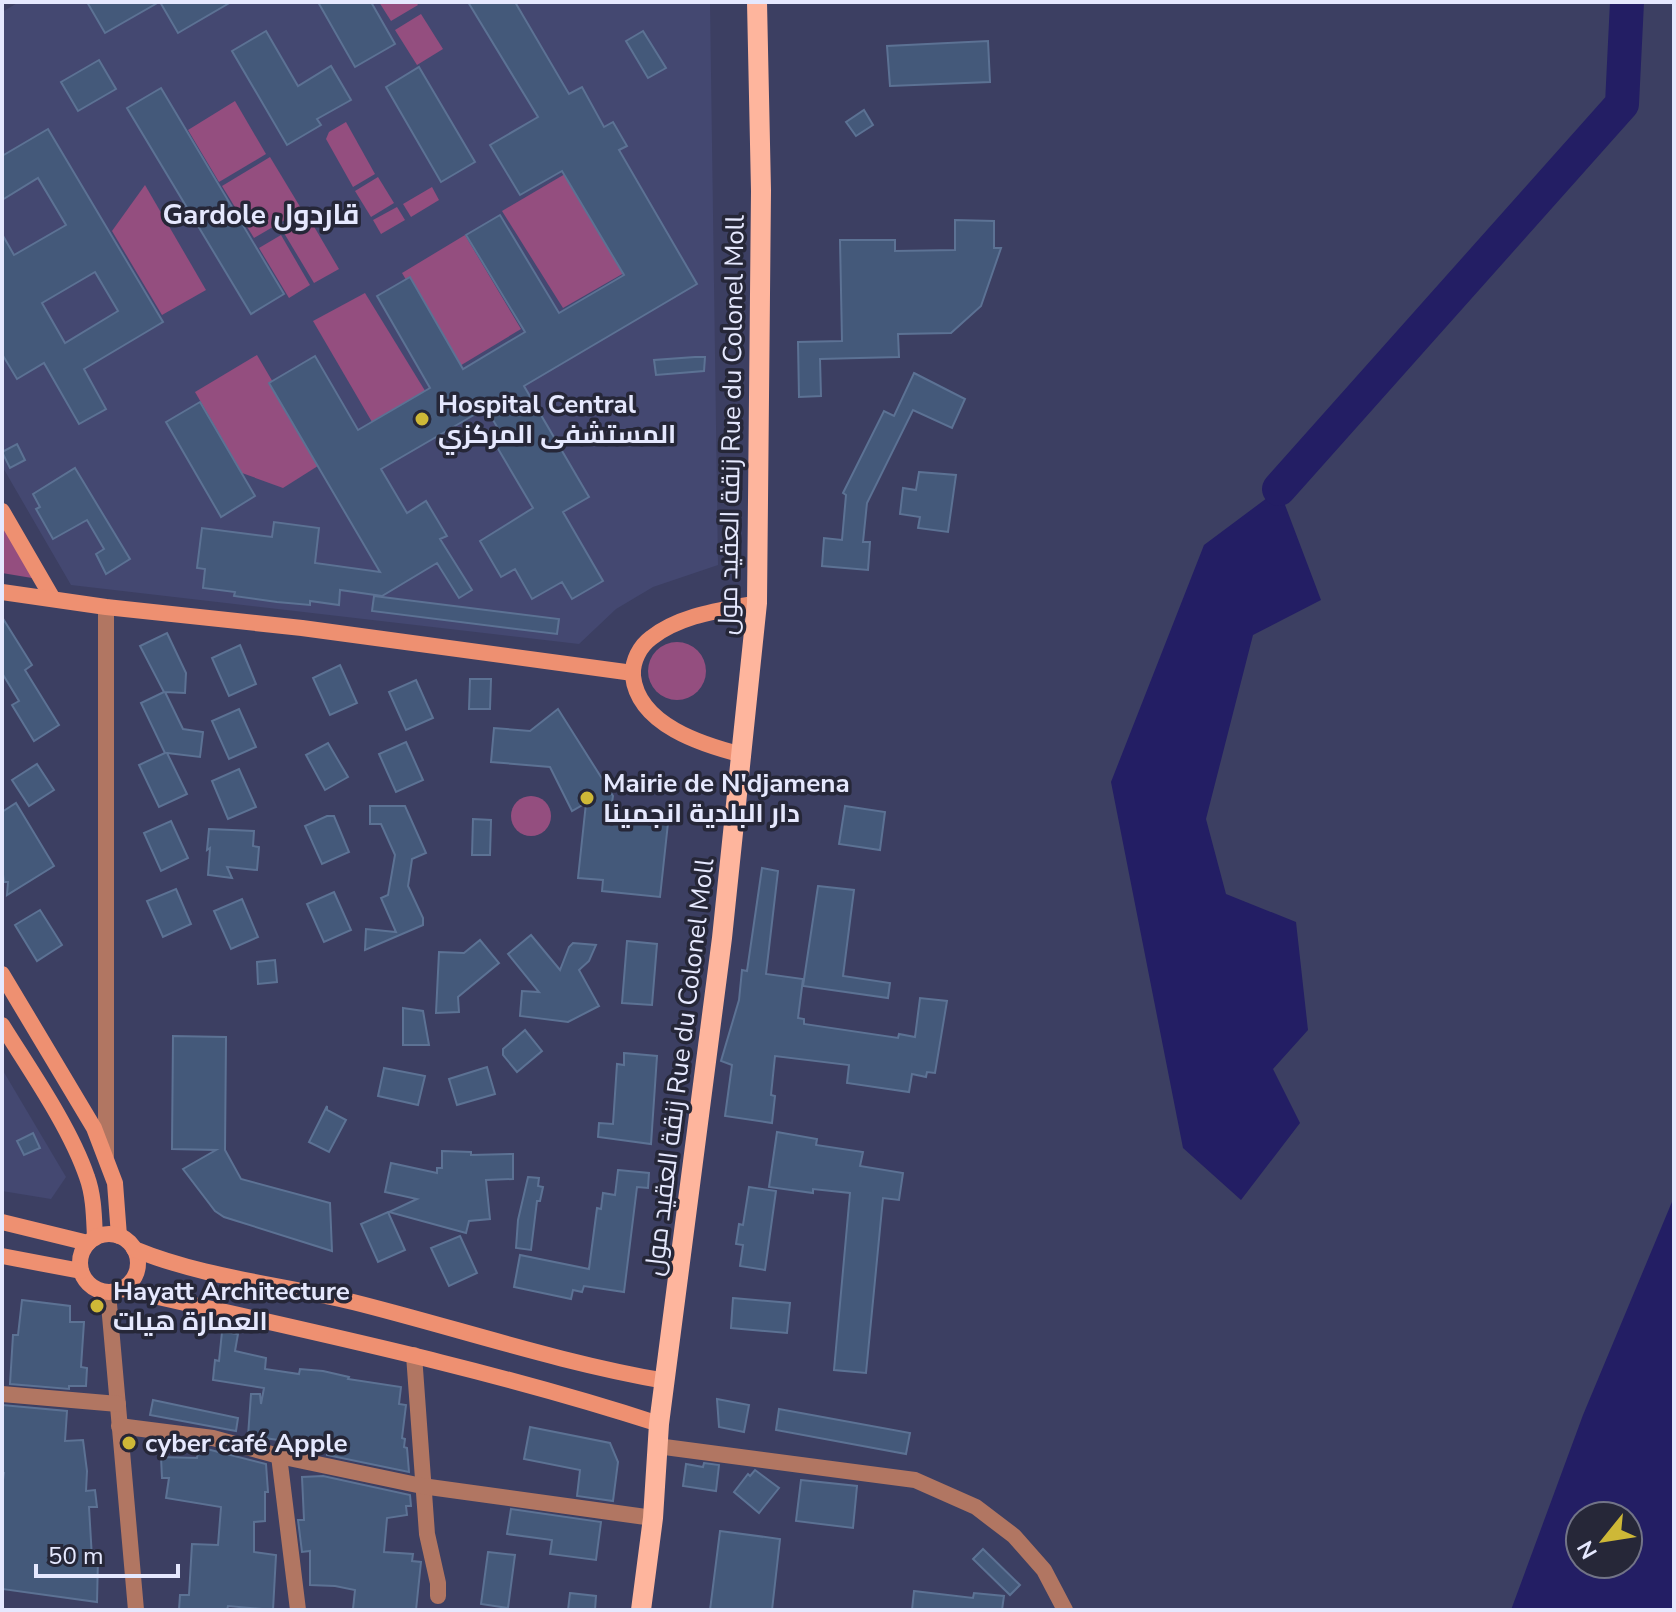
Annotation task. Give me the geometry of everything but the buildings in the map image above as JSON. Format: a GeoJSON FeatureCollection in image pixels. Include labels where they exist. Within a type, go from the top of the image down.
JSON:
{"type":"FeatureCollection","features":[{"type":"Feature","properties":{"kind":"main road","name":"زنقة العقيد مول Rue du Colonel Moll"},"geometry":{"type":"LineString","coordinates":[[641,1610],[653,1518],[659,1424],[722,938],[757,603],[761,191],[757,2]]}},
{"type":"Feature","properties":{"kind":"street"},"geometry":{"type":"LineString","coordinates":[[2,511],[53,599]]}},
{"type":"Feature","properties":{"kind":"street"},"geometry":{"type":"LineString","coordinates":[[2,592],[106,607],[302,628],[633,673]]}},
{"type":"Feature","properties":{"kind":"street"},"geometry":{"type":"LineString","coordinates":[[743,755],[702,742],[659,719],[644,704],[633,673],[640,650],[667,628],[702,615],[757,603]]}},
{"type":"Feature","properties":{"kind":"street"},"geometry":{"type":"LineString","coordinates":[[106,607],[106,1156]]}},
{"type":"Feature","properties":{"kind":"street"},"geometry":{"type":"LineString","coordinates":[[2,974],[88,1117],[106,1156],[115,1183],[119,1236]]}},
{"type":"Feature","properties":{"kind":"street"},"geometry":{"type":"LineString","coordinates":[[2,1025],[64,1129],[86,1175],[91,1195],[92,1241]]}},
{"type":"Feature","properties":{"kind":"street"},"geometry":{"type":"LineString","coordinates":[[2,1222],[92,1241]]}},
{"type":"Feature","properties":{"kind":"street"},"geometry":{"type":"LineString","coordinates":[[81,1271],[83,1251],[92,1241],[107,1234],[119,1236],[134,1249],[181,1266],[350,1301],[611,1370],[666,1381]]}},
{"type":"Feature","properties":{"kind":"street"},"geometry":{"type":"LineString","coordinates":[[116,1291],[130,1283],[138,1267],[134,1249]]}},
{"type":"Feature","properties":{"kind":"street"},"geometry":{"type":"LineString","coordinates":[[2,1256],[81,1271],[94,1288],[414,1355],[659,1424]]}},
{"type":"Feature","properties":{"kind":"street"},"geometry":{"type":"LineString","coordinates":[[116,1291],[119,1426],[136,1610]]}},
{"type":"Feature","properties":{"kind":"street"},"geometry":{"type":"LineString","coordinates":[[414,1355],[422,1486],[438,1596]]}},
{"type":"Feature","properties":{"kind":"street"},"geometry":{"type":"LineString","coordinates":[[2,1394],[118,1404]]}},
{"type":"Feature","properties":{"kind":"street"},"geometry":{"type":"LineString","coordinates":[[119,1426],[213,1438],[279,1456],[422,1486],[653,1518]]}},
{"type":"Feature","properties":{"kind":"street"},"geometry":{"type":"LineString","coordinates":[[657,1446],[915,1480],[976,1507],[1014,1536],[1044,1570],[1065,1610]]}},
{"type":"Feature","properties":{"kind":"street"},"geometry":{"type":"LineString","coordinates":[[279,1456],[298,1610]]}},
{"type":"Feature","properties":{"kind":"shaded area"},"geometry":{"type":"Polygon","coordinates":[[[19,2],[710,2],[718,565],[653,587],[616,609],[579,644],[71,585],[2,466],[2,12],[19,2]]]}},
{"type":"Feature","properties":{"kind":"shaded area"},"geometry":{"type":"Polygon","coordinates":[[[379,2],[416,2],[418,5],[391,21],[379,2]]]}},
{"type":"Feature","properties":{"kind":"shaded area"},"geometry":{"type":"Polygon","coordinates":[[[421,14],[443,49],[417,65],[395,30],[421,14]]]}},
{"type":"Feature","properties":{"kind":"shaded area"},"geometry":{"type":"Polygon","coordinates":[[[235,101],[266,154],[219,182],[188,130],[235,101]]]}},
{"type":"Feature","properties":{"kind":"shaded area"},"geometry":{"type":"Polygon","coordinates":[[[346,122],[375,174],[353,187],[326,139],[329,132],[346,122]]]}},
{"type":"Feature","properties":{"kind":"shaded area"},"geometry":{"type":"Polygon","coordinates":[[[270,157],[302,210],[254,238],[222,186],[270,157]]]}},
{"type":"Feature","properties":{"kind":"shaded area"},"geometry":{"type":"Polygon","coordinates":[[[565,174],[624,273],[563,308],[502,211],[565,174]]]}},
{"type":"Feature","properties":{"kind":"shaded area"},"geometry":{"type":"Polygon","coordinates":[[[378,177],[394,203],[371,217],[355,191],[378,177]]]}},
{"type":"Feature","properties":{"kind":"shaded area"},"geometry":{"type":"Polygon","coordinates":[[[145,185],[206,290],[162,315],[112,231],[145,185]]]}},
{"type":"Feature","properties":{"kind":"shaded area"},"geometry":{"type":"Polygon","coordinates":[[[432,187],[439,200],[411,217],[403,204],[432,187]]]}},
{"type":"Feature","properties":{"kind":"shaded area"},"geometry":{"type":"Polygon","coordinates":[[[397,207],[405,220],[381,234],[373,220],[397,207]]]}},
{"type":"Feature","properties":{"kind":"shaded area"},"geometry":{"type":"Polygon","coordinates":[[[309,218],[339,269],[314,283],[284,233],[309,218]]]}},
{"type":"Feature","properties":{"kind":"shaded area"},"geometry":{"type":"Polygon","coordinates":[[[281,235],[310,285],[289,298],[259,248],[281,235]]]}},
{"type":"Feature","properties":{"kind":"shaded area"},"geometry":{"type":"Polygon","coordinates":[[[465,235],[521,329],[458,367],[402,273],[465,235]]]}},
{"type":"Feature","properties":{"kind":"shaded area"},"geometry":{"type":"Polygon","coordinates":[[[365,293],[427,394],[372,422],[313,321],[365,293]]]}},
{"type":"Feature","properties":{"kind":"shaded area"},"geometry":{"type":"Polygon","coordinates":[[[257,355],[321,464],[283,488],[242,473],[195,392],[257,355]]]}},
{"type":"Feature","properties":{"kind":"shaded area"},"geometry":{"type":"Polygon","coordinates":[[[1279,489],[1321,600],[1253,635],[1206,819],[1226,894],[1296,922],[1308,1030],[1273,1069],[1300,1123],[1241,1200],[1183,1148],[1111,782],[1204,545],[1279,489]]]}},
{"type":"Feature","properties":{"kind":"shaded area"},"geometry":{"type":"Polygon","coordinates":[[[2,520],[38,579],[2,573],[2,520]]]}},
{"type":"Feature","properties":{"kind":"shaded area"},"geometry":{"type":"Polygon","coordinates":[[[677,642],[698,650],[706,671],[698,692],[677,700],[656,692],[648,671],[656,650],[677,642]]]}},
{"type":"Feature","properties":{"kind":"shaded area"},"geometry":{"type":"Polygon","coordinates":[[[531,796],[545,802],[551,816],[545,830],[531,836],[517,830],[511,816],[517,802],[531,796]]]}},
{"type":"Feature","properties":{"kind":"shaded area"},"geometry":{"type":"Polygon","coordinates":[[[2,1069],[66,1177],[51,1199],[2,1191],[2,1069]]]}},
{"type":"Feature","properties":{"kind":"shaded area"},"geometry":{"type":"Polygon","coordinates":[[[1674,1197],[1674,1610],[1511,1610],[1583,1415],[1674,1197]]]}},
{"type":"Feature","properties":{"kind":"waterway"},"geometry":{"type":"LineString","coordinates":[[1279,489],[1622,104],[1627,2]]}},
{"type":"Feature","properties":{"kind":"place","name":"Hospital Central المستشفى المركزي"},"geometry":{"type":"Point","coordinates":[422,419]}},
{"type":"Feature","properties":{"kind":"place","name":"Mairie de N'djamena دار البلدية انجمينا"},"geometry":{"type":"Point","coordinates":[587,798]}},
{"type":"Feature","properties":{"kind":"place","name":"Hayatt Architecture العمارة هيات"},"geometry":{"type":"Point","coordinates":[97,1306]}},
{"type":"Feature","properties":{"kind":"place","name":"cyber café Apple"},"geometry":{"type":"Point","coordinates":[129,1443]}},
{"type":"Feature","properties":{"kind":"district","name":"Gardole قاردول"},"geometry":{"type":"Point","coordinates":[261,214]}}]}
